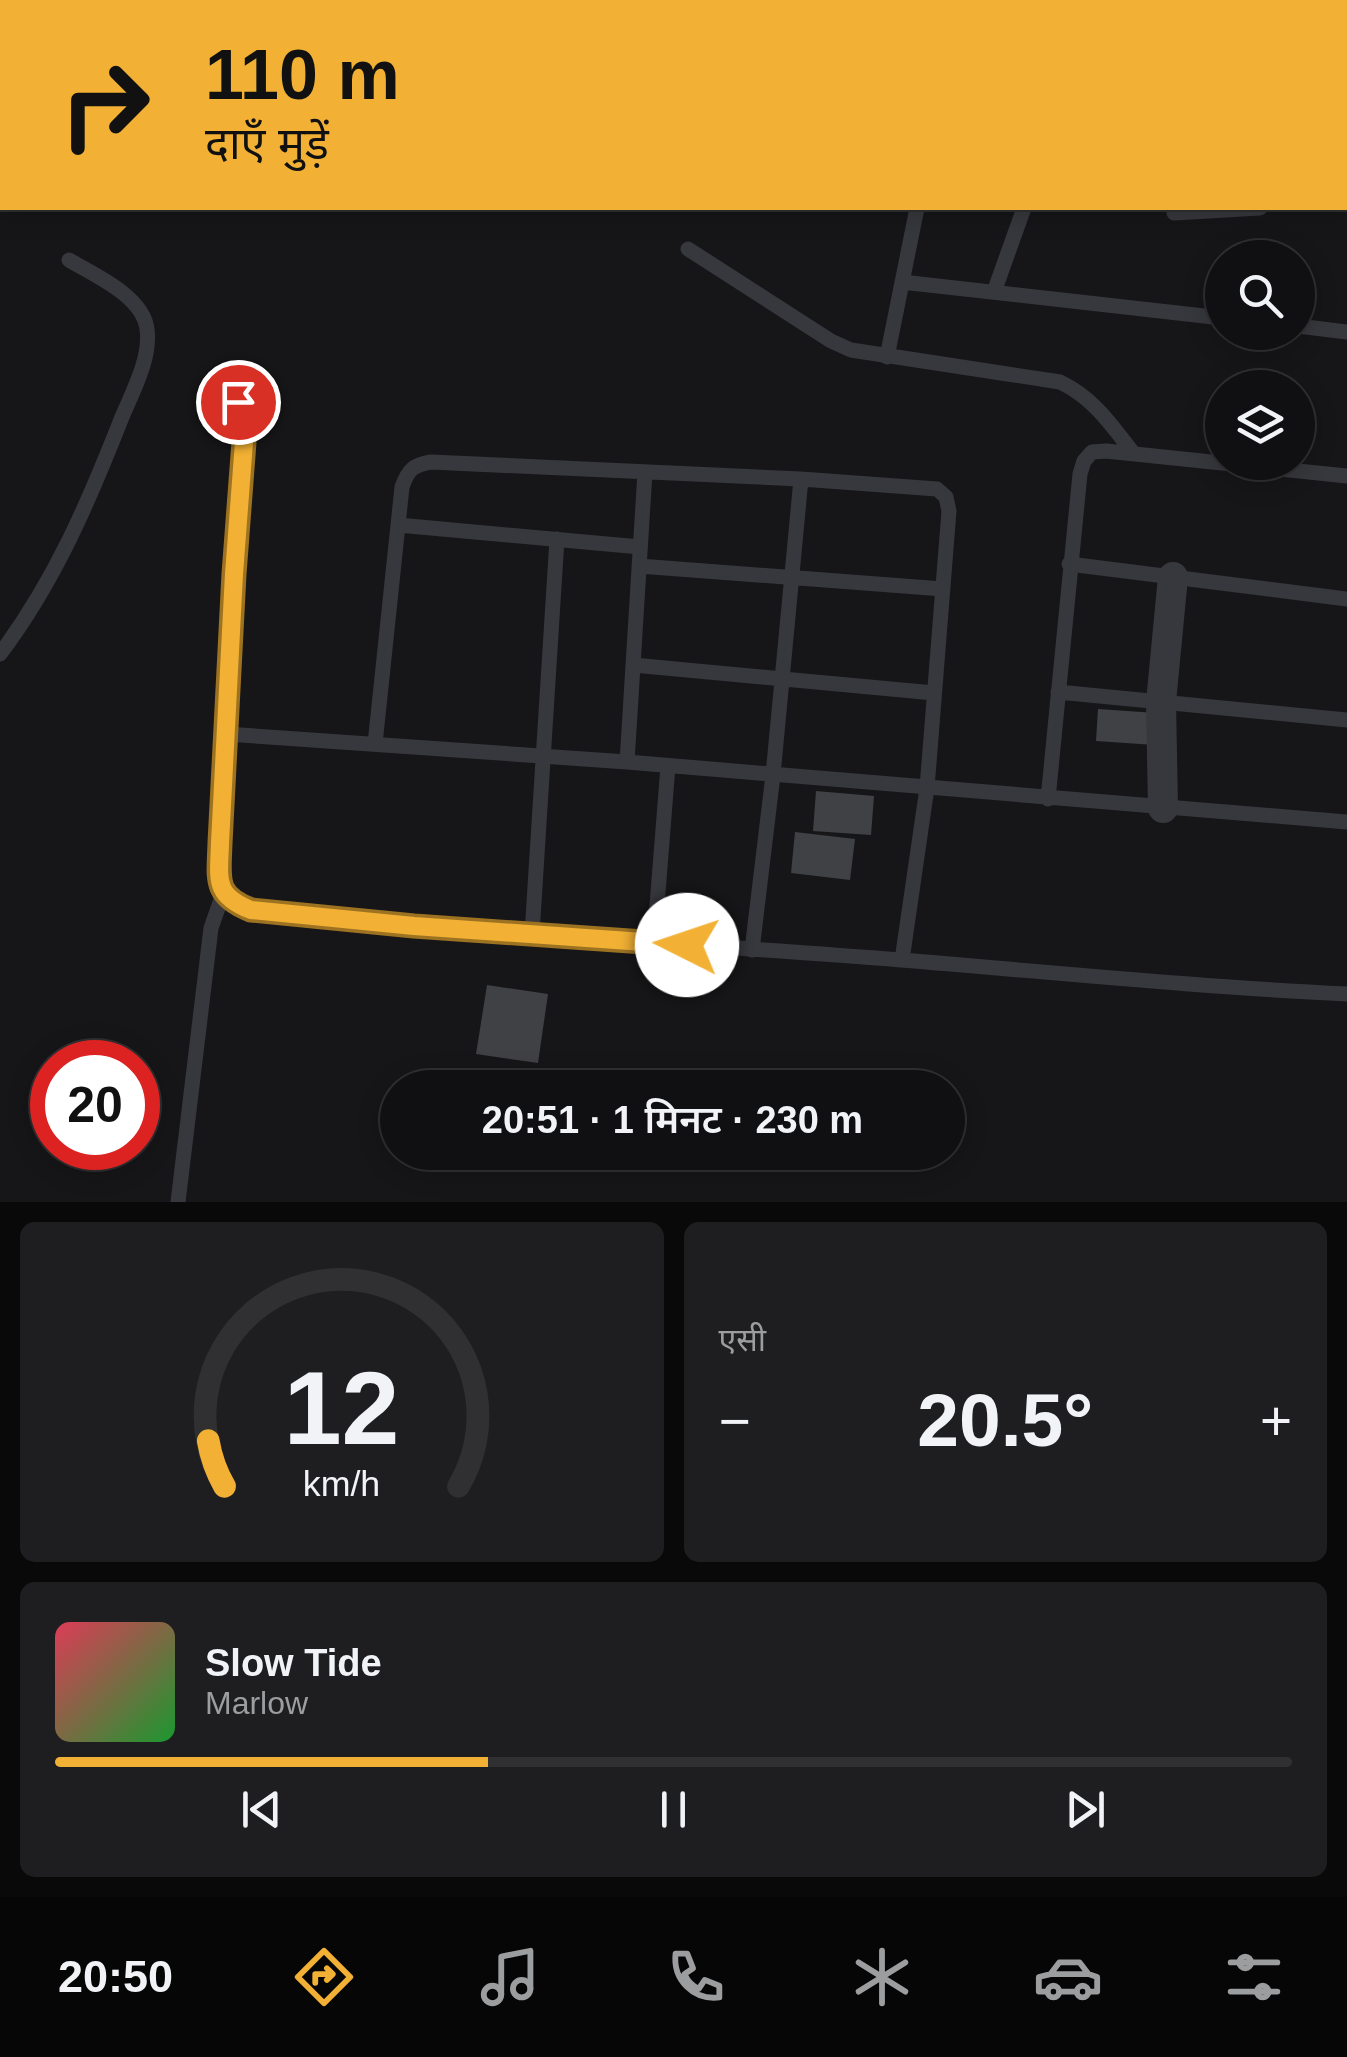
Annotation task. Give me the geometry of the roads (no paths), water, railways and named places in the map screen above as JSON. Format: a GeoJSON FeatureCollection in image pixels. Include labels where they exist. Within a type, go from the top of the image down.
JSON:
{"type":"FeatureCollection","features":[{"type":"Feature","properties":{"kind":"street"},"geometry":{"type":"LineString","coordinates":[[1163,808],[1161,702],[1173,577]]}},
{"type":"Feature","properties":{"kind":"lane"},"geometry":{"type":"LineString","coordinates":[[887,358],[917,210]]}},
{"type":"Feature","properties":{"kind":"lane"},"geometry":{"type":"LineString","coordinates":[[994,292],[1023,210]]}},
{"type":"Feature","properties":{"kind":"lane"},"geometry":{"type":"LineString","coordinates":[[1174,213],[1226,210]]}},
{"type":"Feature","properties":{"kind":"lane"},"geometry":{"type":"LineString","coordinates":[[688,250],[850,350],[1060,382],[1094,403],[1134,454]]}},
{"type":"Feature","properties":{"kind":"lane"},"geometry":{"type":"LineString","coordinates":[[0,654],[33,610],[80,521],[142,366],[147,328],[137,308],[118,290],[69,260]]}},
{"type":"Feature","properties":{"kind":"lane"},"geometry":{"type":"LineString","coordinates":[[902,282],[1205,316]]}},
{"type":"Feature","properties":{"kind":"lane"},"geometry":{"type":"LineString","coordinates":[[1315,328],[1347,332]]}},
{"type":"Feature","properties":{"kind":"lane"},"geometry":{"type":"LineString","coordinates":[[229,384],[243,420],[244,442],[219,880],[224,894],[234,904],[251,910],[532,934],[1221,988],[1347,994]]}},
{"type":"Feature","properties":{"kind":"lane"},"geometry":{"type":"LineString","coordinates":[[1048,799],[1080,474],[1092,452],[1347,476]]}},
{"type":"Feature","properties":{"kind":"lane"},"geometry":{"type":"LineString","coordinates":[[375,744],[402,486],[416,464],[801,479],[937,490],[946,497],[950,511],[927,788],[902,960]]}},
{"type":"Feature","properties":{"kind":"lane"},"geometry":{"type":"LineString","coordinates":[[627,762],[646,472]]}},
{"type":"Feature","properties":{"kind":"lane"},"geometry":{"type":"LineString","coordinates":[[752,950],[801,479]]}},
{"type":"Feature","properties":{"kind":"lane"},"geometry":{"type":"LineString","coordinates":[[398,525],[640,547]]}},
{"type":"Feature","properties":{"kind":"lane"},"geometry":{"type":"LineString","coordinates":[[532,934],[557,539]]}},
{"type":"Feature","properties":{"kind":"lane"},"geometry":{"type":"LineString","coordinates":[[1069,564],[1347,599]]}},
{"type":"Feature","properties":{"kind":"lane"},"geometry":{"type":"LineString","coordinates":[[640,566],[943,589]]}},
{"type":"Feature","properties":{"kind":"lane"},"geometry":{"type":"LineString","coordinates":[[633,665],[934,693]]}},
{"type":"Feature","properties":{"kind":"lane"},"geometry":{"type":"LineString","coordinates":[[1058,692],[1347,720]]}},
{"type":"Feature","properties":{"kind":"lane"},"geometry":{"type":"LineString","coordinates":[[226,734],[627,762],[1347,822]]}},
{"type":"Feature","properties":{"kind":"lane"},"geometry":{"type":"LineString","coordinates":[[654,943],[668,766]]}},
{"type":"Feature","properties":{"kind":"lane"},"geometry":{"type":"LineString","coordinates":[[178,1202],[211,928],[224,894]]}}]}
